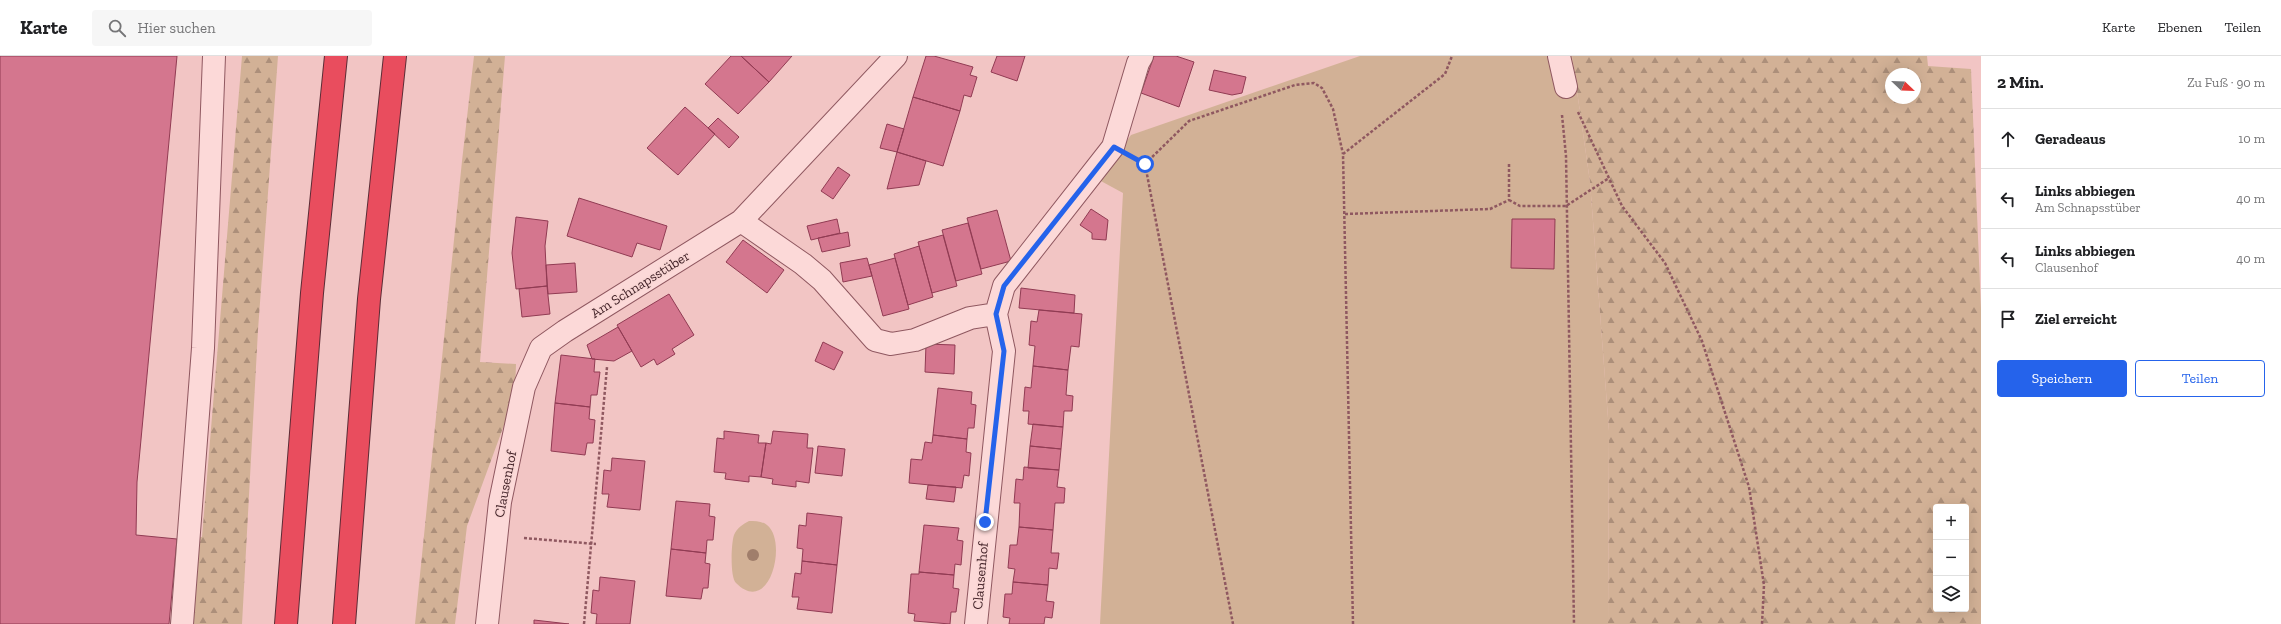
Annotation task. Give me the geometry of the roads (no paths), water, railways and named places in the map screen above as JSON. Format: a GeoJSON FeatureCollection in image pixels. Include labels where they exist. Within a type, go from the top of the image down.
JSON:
{"type":"FeatureCollection","features":[{"type":"Feature","properties":{"kind":"highway"},"geometry":{"type":"LineString","coordinates":[[286,624],[312,293],[336,56]]}},
{"type":"Feature","properties":{"kind":"highway"},"geometry":{"type":"LineString","coordinates":[[344,624],[369,299],[395,56]]}},
{"type":"Feature","properties":{"kind":"street"},"geometry":{"type":"LineString","coordinates":[[182,624],[203,348],[214,56]]}},
{"type":"Feature","properties":{"kind":"street","name":"Am Schnapsstüber"},"geometry":{"type":"LineString","coordinates":[[541,348],[565,331],[741,221],[896,56]]}},
{"type":"Feature","properties":{"kind":"street"},"geometry":{"type":"LineString","coordinates":[[741,221],[803,264],[822,280],[875,340],[891,344],[915,340],[970,318],[996,314],[1004,286],[1114,147],[1142,56]]}},
{"type":"Feature","properties":{"kind":"street"},"geometry":{"type":"LineString","coordinates":[[1559,56],[1566,87]]}},
{"type":"Feature","properties":{"kind":"street","name":"Clausenhof"},"geometry":{"type":"LineString","coordinates":[[976,624],[1004,351],[996,314]]}},
{"type":"Feature","properties":{"kind":"street","name":"Clausenhof"},"geometry":{"type":"LineString","coordinates":[[487,624],[500,502],[524,387],[541,348]]}}]}
